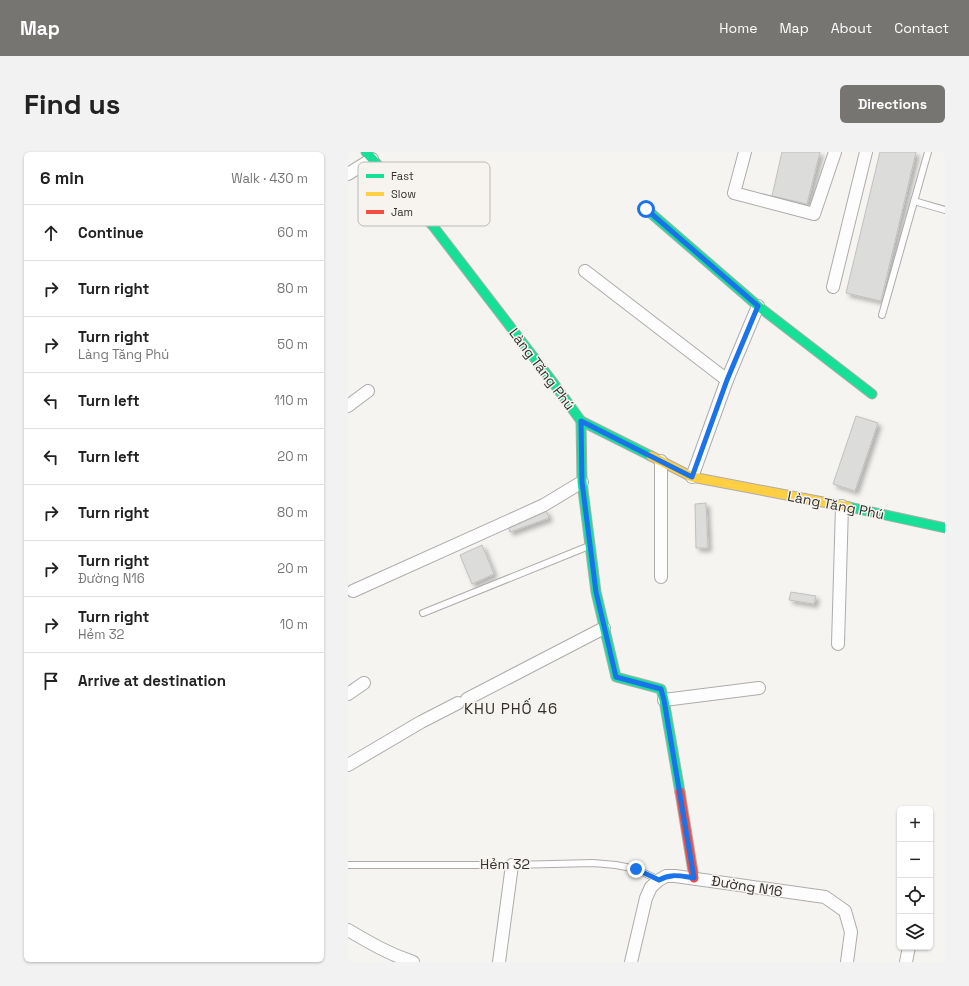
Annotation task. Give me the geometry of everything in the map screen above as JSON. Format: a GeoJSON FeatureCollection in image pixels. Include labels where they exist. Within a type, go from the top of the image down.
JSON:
{"type":"FeatureCollection","features":[{"type":"Feature","properties":{"kind":"street"},"geometry":{"type":"LineString","coordinates":[[745,152],[734,193],[814,214],[835,152]]}},
{"type":"Feature","properties":{"kind":"street"},"geometry":{"type":"LineString","coordinates":[[833,287],[866,152]]}},
{"type":"Feature","properties":{"kind":"street"},"geometry":{"type":"LineString","coordinates":[[361,162],[369,155]]}},
{"type":"Feature","properties":{"kind":"street"},"geometry":{"type":"LineString","coordinates":[[348,174],[358,165]]}},
{"type":"Feature","properties":{"kind":"street"},"geometry":{"type":"LineString","coordinates":[[646,209],[758,306],[872,394]]}},
{"type":"Feature","properties":{"kind":"street","name":"Làng Tăng Phú"},"geometry":{"type":"LineString","coordinates":[[433,226],[581,421],[692,477],[842,506],[945,528]]}},
{"type":"Feature","properties":{"kind":"street"},"geometry":{"type":"LineString","coordinates":[[585,271],[727,380]]}},
{"type":"Feature","properties":{"kind":"street"},"geometry":{"type":"LineString","coordinates":[[692,477],[727,380],[758,306]]}},
{"type":"Feature","properties":{"kind":"street"},"geometry":{"type":"LineString","coordinates":[[348,406],[368,391]]}},
{"type":"Feature","properties":{"kind":"street"},"geometry":{"type":"LineString","coordinates":[[581,421],[582,482],[596,592],[616,677],[661,689],[694,878]]}},
{"type":"Feature","properties":{"kind":"street"},"geometry":{"type":"LineString","coordinates":[[661,461],[661,577]]}},
{"type":"Feature","properties":{"kind":"street"},"geometry":{"type":"LineString","coordinates":[[353,591],[544,505],[582,482]]}},
{"type":"Feature","properties":{"kind":"street"},"geometry":{"type":"LineString","coordinates":[[838,644],[842,506]]}},
{"type":"Feature","properties":{"kind":"street"},"geometry":{"type":"LineString","coordinates":[[348,765],[421,722],[604,628]]}},
{"type":"Feature","properties":{"kind":"street"},"geometry":{"type":"LineString","coordinates":[[348,694],[364,683]]}},
{"type":"Feature","properties":{"kind":"street"},"geometry":{"type":"LineString","coordinates":[[664,700],[759,688]]}},
{"type":"Feature","properties":{"kind":"street"},"geometry":{"type":"LineString","coordinates":[[499,962],[512,865]]}},
{"type":"Feature","properties":{"kind":"street","name":"Đường N16"},"geometry":{"type":"LineString","coordinates":[[659,880],[666,876],[675,876],[825,897],[845,911],[851,932],[847,962]]}},
{"type":"Feature","properties":{"kind":"street"},"geometry":{"type":"LineString","coordinates":[[631,962],[646,898],[650,887],[659,880]]}},
{"type":"Feature","properties":{"kind":"street"},"geometry":{"type":"LineString","coordinates":[[348,930],[397,960],[413,962]]}},
{"type":"Feature","properties":{"kind":"street"},"geometry":{"type":"LineString","coordinates":[[906,962],[908,950]]}},
{"type":"Feature","properties":{"kind":"lane"},"geometry":{"type":"LineString","coordinates":[[882,315],[928,152]]}},
{"type":"Feature","properties":{"kind":"lane"},"geometry":{"type":"LineString","coordinates":[[914,201],[945,210]]}},
{"type":"Feature","properties":{"kind":"lane"},"geometry":{"type":"LineString","coordinates":[[423,613],[590,545]]}},
{"type":"Feature","properties":{"kind":"lane","name":"Hẻm 32"},"geometry":{"type":"LineString","coordinates":[[348,865],[616,864],[636,869],[659,880]]}},
{"type":"Feature","properties":{"kind":"building"},"geometry":{"type":"Polygon","coordinates":[[[782,152],[820,152],[807,204],[772,196],[782,152]]]}},
{"type":"Feature","properties":{"kind":"building"},"geometry":{"type":"Polygon","coordinates":[[[880,152],[916,152],[881,301],[846,293],[880,152]]]}},
{"type":"Feature","properties":{"kind":"building"},"geometry":{"type":"Polygon","coordinates":[[[856,416],[878,423],[855,491],[833,484],[856,416]]]}},
{"type":"Feature","properties":{"kind":"building"},"geometry":{"type":"Polygon","coordinates":[[[706,503],[708,548],[696,548],[695,504],[706,503]]]}},
{"type":"Feature","properties":{"kind":"building"},"geometry":{"type":"Polygon","coordinates":[[[546,510],[549,518],[510,532],[507,524],[546,510]]]}},
{"type":"Feature","properties":{"kind":"building"},"geometry":{"type":"Polygon","coordinates":[[[482,545],[494,574],[472,584],[460,555],[482,545]]]}},
{"type":"Feature","properties":{"kind":"building"},"geometry":{"type":"Polygon","coordinates":[[[791,592],[816,596],[814,604],[789,600],[791,592]]]}},
{"type":"Feature","properties":{"kind":"traffic: fast"},"geometry":{"type":"LineString","coordinates":[[366,152],[375,162]]}},
{"type":"Feature","properties":{"kind":"traffic: fast"},"geometry":{"type":"LineString","coordinates":[[646,209],[758,306],[872,394]]}},
{"type":"Feature","properties":{"kind":"traffic: fast"},"geometry":{"type":"LineString","coordinates":[[433,226],[581,421],[651,456]]}},
{"type":"Feature","properties":{"kind":"traffic: fast"},"geometry":{"type":"LineString","coordinates":[[581,421],[582,482],[596,592],[616,677],[661,689],[680,792]]}},
{"type":"Feature","properties":{"kind":"traffic: fast"},"geometry":{"type":"LineString","coordinates":[[849,507],[945,528]]}},
{"type":"Feature","properties":{"kind":"traffic: slow"},"geometry":{"type":"LineString","coordinates":[[651,456],[692,477],[849,507]]}},
{"type":"Feature","properties":{"kind":"traffic: jam"},"geometry":{"type":"LineString","coordinates":[[680,792],[694,878]]}},
{"type":"Feature","properties":{"kind":"district","name":"KHU PHỐ 46"},"geometry":{"type":"Point","coordinates":[511,708]}},
{"type":"Feature","properties":{"kind":"route"},"geometry":{"type":"LineString","coordinates":[[636,869],[659,880],[666,876],[694,878],[661,689],[616,677],[596,592],[582,482],[581,421],[692,477],[727,380],[758,306],[646,209]]}}]}
